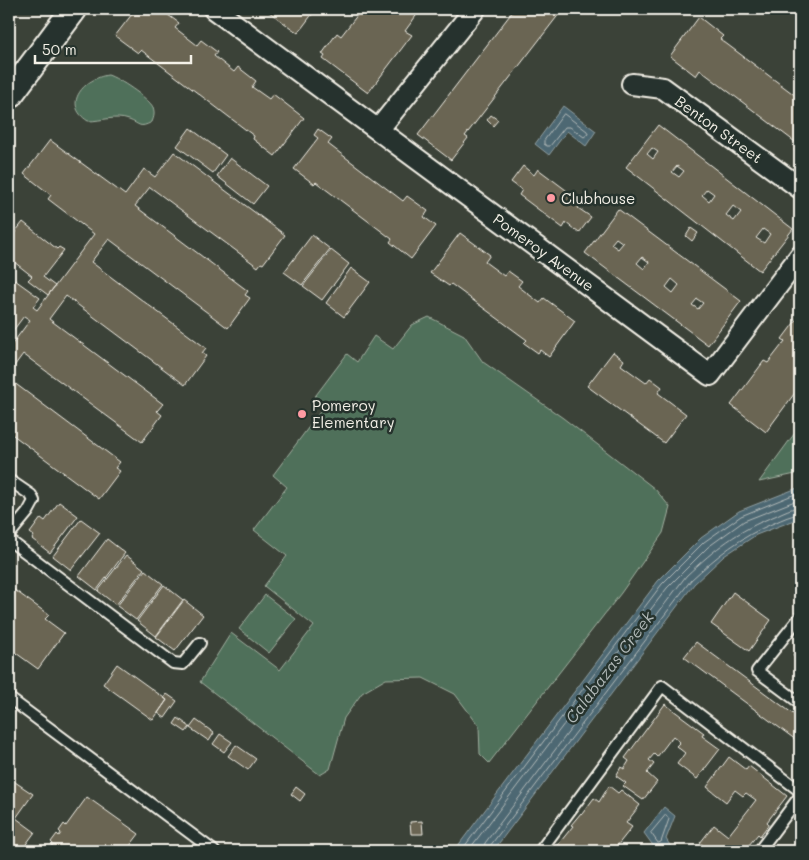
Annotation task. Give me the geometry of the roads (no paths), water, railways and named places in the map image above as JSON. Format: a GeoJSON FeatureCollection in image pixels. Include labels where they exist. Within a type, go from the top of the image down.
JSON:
{"type":"FeatureCollection","features":[{"type":"Feature","properties":{"kind":"street"},"geometry":{"type":"LineString","coordinates":[[9,96],[74,9]]}},
{"type":"Feature","properties":{"kind":"street","name":"Pomeroy Avenue"},"geometry":{"type":"LineString","coordinates":[[214,9],[710,374],[800,256]]}},
{"type":"Feature","properties":{"kind":"street"},"geometry":{"type":"LineString","coordinates":[[378,130],[475,9]]}},
{"type":"Feature","properties":{"kind":"street","name":"Benton Street"},"geometry":{"type":"LineString","coordinates":[[632,84],[663,88],[800,188]]}},
{"type":"Feature","properties":{"kind":"lane"},"geometry":{"type":"LineString","coordinates":[[9,480],[32,495],[34,501],[28,512],[9,535]]}},
{"type":"Feature","properties":{"kind":"lane"},"geometry":{"type":"LineString","coordinates":[[9,540],[174,663],[183,664],[200,643]]}},
{"type":"Feature","properties":{"kind":"lane"},"geometry":{"type":"LineString","coordinates":[[800,617],[757,671],[800,703]]}},
{"type":"Feature","properties":{"kind":"lane"},"geometry":{"type":"LineString","coordinates":[[540,851],[662,686],[800,791]]}},
{"type":"Feature","properties":{"kind":"lane"},"geometry":{"type":"LineString","coordinates":[[9,698],[214,851]]}},
{"type":"Feature","properties":{"kind":"lane"},"geometry":{"type":"LineString","coordinates":[[759,851],[800,796]]}},
{"type":"Feature","properties":{"kind":"water"},"geometry":{"type":"Polygon","coordinates":[[[563,106],[596,131],[586,146],[567,131],[549,155],[535,144],[563,106]]]}},
{"type":"Feature","properties":{"kind":"water","name":"Calabazas Creek"},"geometry":{"type":"Polygon","coordinates":[[[800,487],[800,518],[756,535],[724,556],[694,584],[493,851],[454,851],[658,581],[701,538],[739,511],[800,487]]]}},
{"type":"Feature","properties":{"kind":"water"},"geometry":{"type":"Polygon","coordinates":[[[664,807],[675,816],[666,839],[671,847],[664,851],[657,851],[644,833],[664,807]]]}},
{"type":"Feature","properties":{"kind":"place","name":"Clubhouse"},"geometry":{"type":"Point","coordinates":[551,198]}},
{"type":"Feature","properties":{"kind":"place","name":"Pomeroy Elementary"},"geometry":{"type":"Point","coordinates":[302,414]}}]}
